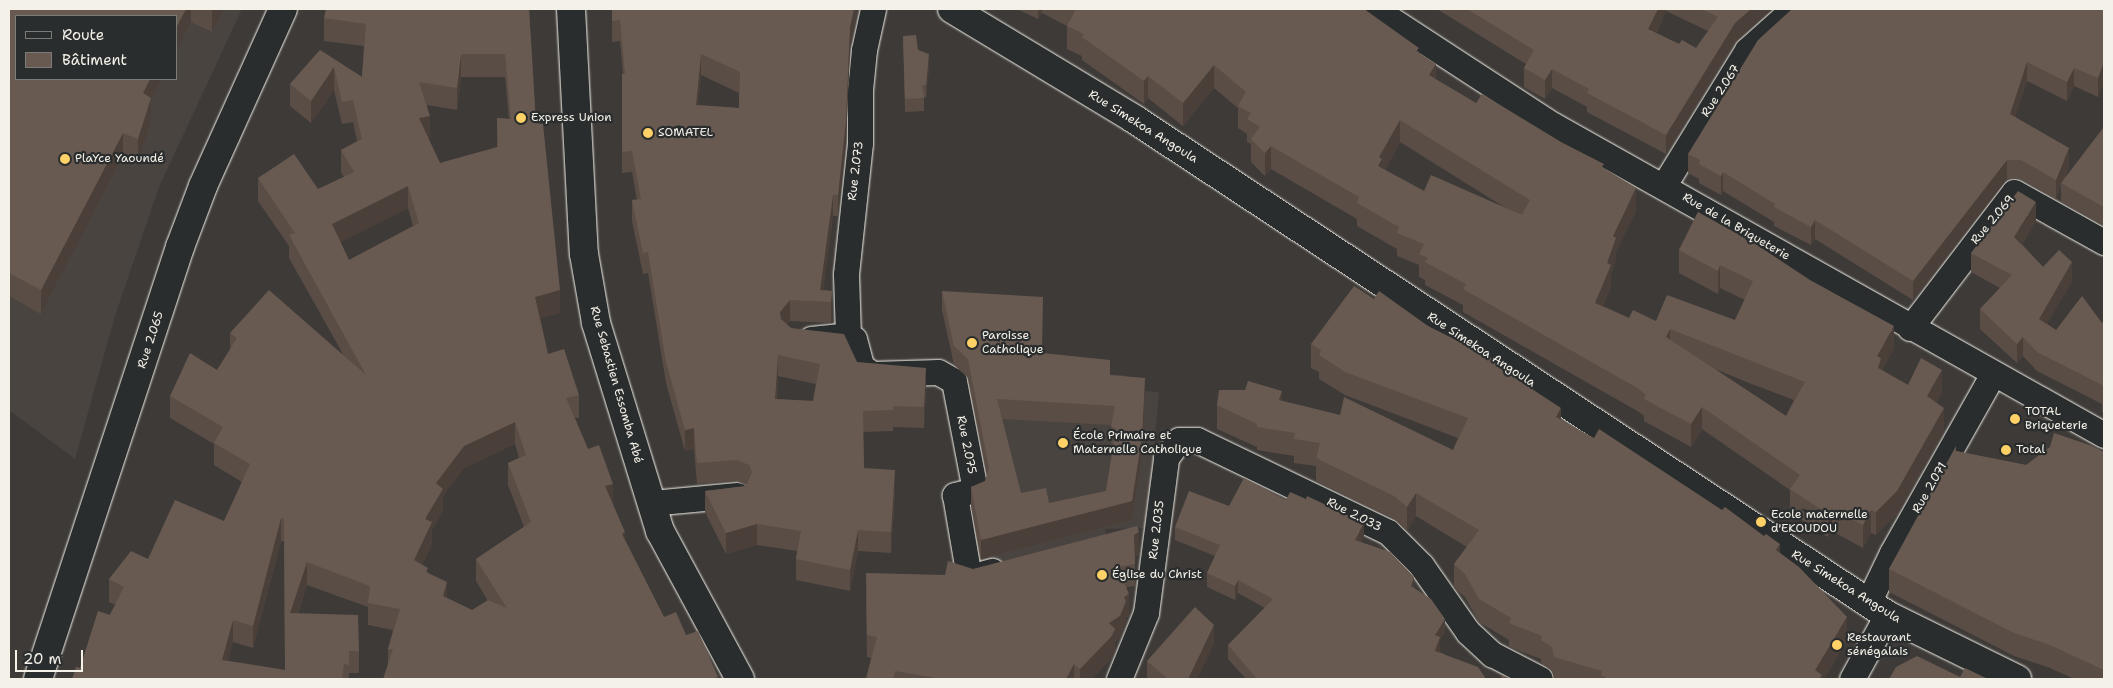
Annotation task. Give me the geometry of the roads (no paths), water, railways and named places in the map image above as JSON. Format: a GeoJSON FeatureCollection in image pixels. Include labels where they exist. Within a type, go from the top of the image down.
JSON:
{"type":"FeatureCollection","features":[{"type":"Feature","properties":{"kind":"street","name":"Rue 2.065"},"geometry":{"type":"LineString","coordinates":[[38,679],[180,248],[244,93],[283,9]]}},
{"type":"Feature","properties":{"kind":"street","name":"Rue Sebastien Essomba Abé"},"geometry":{"type":"LineString","coordinates":[[571,9],[584,254],[596,323],[660,531],[740,679]]}},
{"type":"Feature","properties":{"kind":"street","name":"Rue 2.073"},"geometry":{"type":"LineString","coordinates":[[848,334],[846,274],[860,142],[860,90],[864,50],[873,9]]}},
{"type":"Feature","properties":{"kind":"street","name":"Rue Simekoa Angoula"},"geometry":{"type":"LineString","coordinates":[[952,9],[1134,119],[1877,609],[2017,679]]}},
{"type":"Feature","properties":{"kind":"street","name":"Rue de la Briqueterie"},"geometry":{"type":"LineString","coordinates":[[1375,9],[1455,64],[1553,125],[1664,185],[1910,328],[2104,435]]}},
{"type":"Feature","properties":{"kind":"street","name":"Rue 2.067"},"geometry":{"type":"LineString","coordinates":[[1664,185],[1747,50],[1793,9]]}},
{"type":"Feature","properties":{"kind":"street","name":"Rue 2.069"},"geometry":{"type":"LineString","coordinates":[[1910,328],[2014,192],[2104,242]]}},
{"type":"Feature","properties":{"kind":"street"},"geometry":{"type":"LineString","coordinates":[[794,335],[816,339],[848,334]]}},
{"type":"Feature","properties":{"kind":"street","name":"Rue 2.075"},"geometry":{"type":"LineString","coordinates":[[848,334],[854,339],[865,371],[872,374],[938,372],[954,381],[975,490],[955,495],[969,577],[1016,565]]}},
{"type":"Feature","properties":{"kind":"street","name":"Rue 2.071"},"geometry":{"type":"LineString","coordinates":[[1852,679],[1877,609],[1892,553],[1993,374]]}},
{"type":"Feature","properties":{"kind":"street","name":"Rue 2.035"},"geometry":{"type":"LineString","coordinates":[[1119,679],[1146,613],[1166,458],[1179,440]]}},
{"type":"Feature","properties":{"kind":"street","name":"Rue 2.033"},"geometry":{"type":"LineString","coordinates":[[1179,440],[1197,440],[1388,532],[1421,565],[1468,632],[1492,654],[1540,679]]}},
{"type":"Feature","properties":{"kind":"street"},"geometry":{"type":"LineString","coordinates":[[651,503],[738,495]]}},
{"type":"Feature","properties":{"kind":"street"},"geometry":{"type":"LineString","coordinates":[[1129,535],[1157,528]]}},
{"type":"Feature","properties":{"kind":"place","name":"Express Union"},"geometry":{"type":"Point","coordinates":[521,118]}},
{"type":"Feature","properties":{"kind":"place","name":"SOMATEL"},"geometry":{"type":"Point","coordinates":[648,133]}},
{"type":"Feature","properties":{"kind":"place","name":"PlaYce Yaoundé"},"geometry":{"type":"Point","coordinates":[65,159]}},
{"type":"Feature","properties":{"kind":"place","name":"Paroisse Catholique"},"geometry":{"type":"Point","coordinates":[972,343]}},
{"type":"Feature","properties":{"kind":"place","name":"TOTAL Briqueterie"},"geometry":{"type":"Point","coordinates":[2015,419]}},
{"type":"Feature","properties":{"kind":"place","name":"École Primaire et Maternelle Catholique"},"geometry":{"type":"Point","coordinates":[1063,443]}},
{"type":"Feature","properties":{"kind":"place","name":"Total"},"geometry":{"type":"Point","coordinates":[2006,450]}},
{"type":"Feature","properties":{"kind":"place","name":"Ecole maternelle d'EKOUDOU"},"geometry":{"type":"Point","coordinates":[1761,522]}},
{"type":"Feature","properties":{"kind":"place","name":"Église du Christ"},"geometry":{"type":"Point","coordinates":[1102,575]}},
{"type":"Feature","properties":{"kind":"place","name":"Restaurant sénégalais"},"geometry":{"type":"Point","coordinates":[1837,645]}}]}
